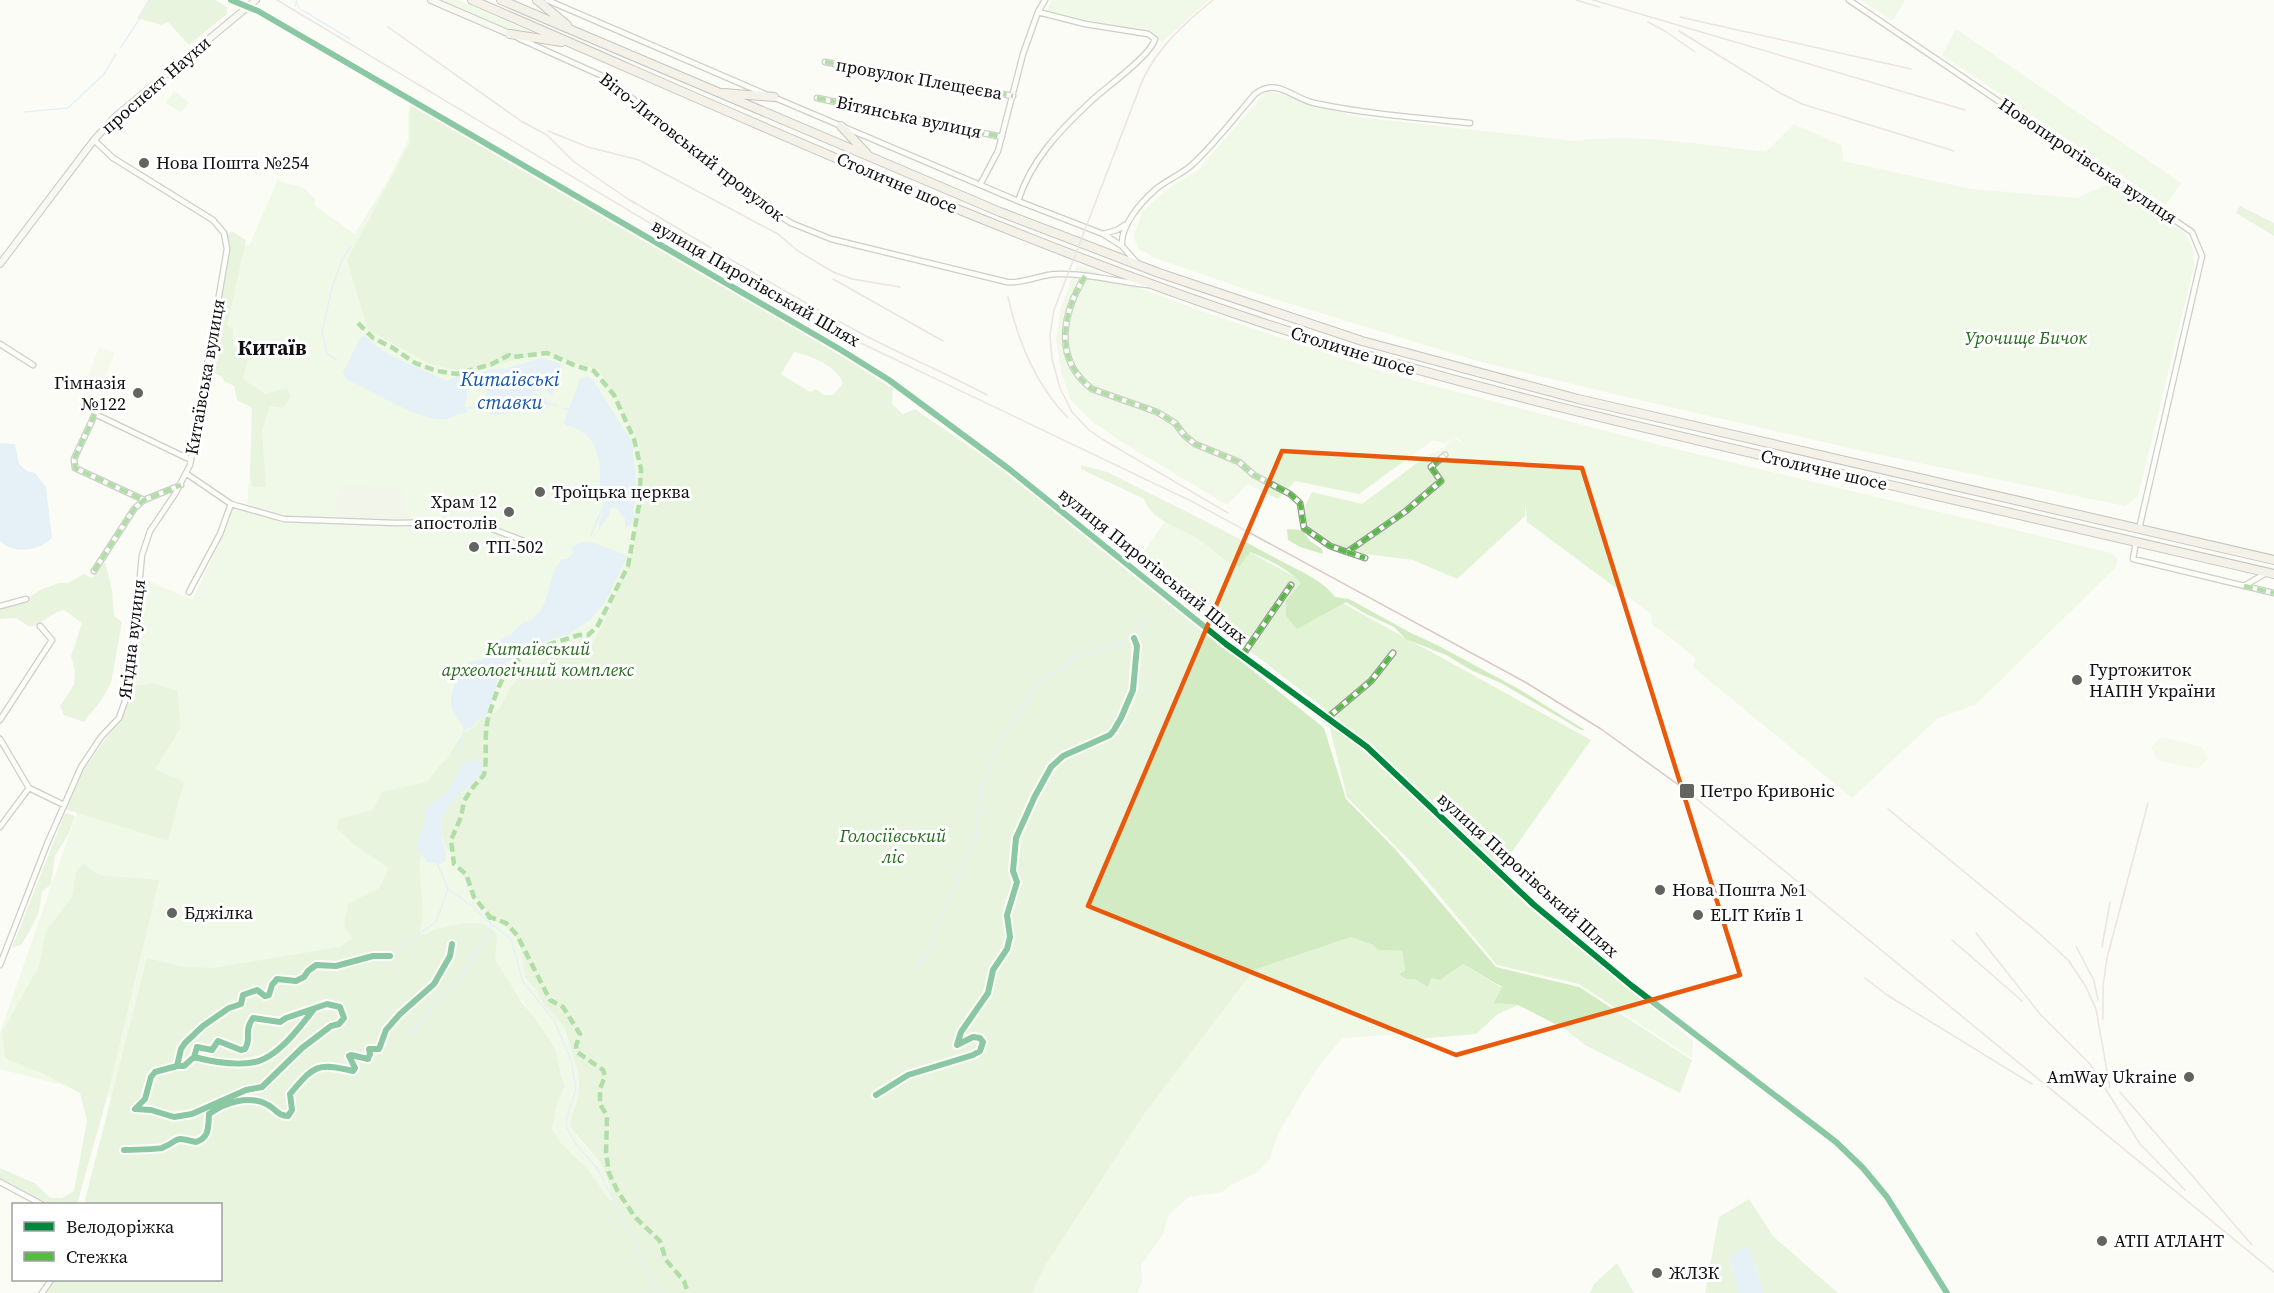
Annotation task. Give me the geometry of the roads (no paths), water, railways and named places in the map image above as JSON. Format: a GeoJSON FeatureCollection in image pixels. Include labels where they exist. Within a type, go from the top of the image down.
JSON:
{"type":"FeatureCollection","features":[{"type":"Feature","properties":{"kind":"highway","name":"Столичне шосе"},"geometry":{"type":"LineString","coordinates":[[472,0],[994,225],[1158,287],[1269,325],[1459,382],[1584,414],[2271,573]]}},
{"type":"Feature","properties":{"kind":"highway","name":"Столичне шосе"},"geometry":{"type":"LineString","coordinates":[[501,0],[1000,212],[1253,306],[1362,341],[1495,378],[1710,430],[2274,560]]}},
{"type":"Feature","properties":{"kind":"highway"},"geometry":{"type":"LineString","coordinates":[[537,0],[580,35]]}},
{"type":"Feature","properties":{"kind":"highway"},"geometry":{"type":"LineString","coordinates":[[510,34],[580,46]]}},
{"type":"Feature","properties":{"kind":"highway"},"geometry":{"type":"LineString","coordinates":[[717,92],[774,97]]}},
{"type":"Feature","properties":{"kind":"highway"},"geometry":{"type":"LineString","coordinates":[[842,126],[870,158]]}},
{"type":"Feature","properties":{"kind":"main road","name":"проспект Науки"},"geometry":{"type":"LineString","coordinates":[[0,264],[94,140],[130,104],[256,0]]}},
{"type":"Feature","properties":{"kind":"main road"},"geometry":{"type":"LineString","coordinates":[[431,0],[510,34]]}},
{"type":"Feature","properties":{"kind":"street","name":"вулиця Пирогівський Шлях"},"geometry":{"type":"LineString","coordinates":[[231,0],[258,11],[831,344],[889,380],[1018,476],[1242,656],[1367,747],[1533,904],[1632,987],[1836,1142],[1863,1168],[1887,1197],[1947,1293]]}},
{"type":"Feature","properties":{"kind":"street"},"geometry":{"type":"LineString","coordinates":[[547,0],[1017,201],[1103,234],[1122,246],[1139,265]]}},
{"type":"Feature","properties":{"kind":"street"},"geometry":{"type":"LineString","coordinates":[[980,185],[994,160],[1023,54],[1038,12],[1045,0]]}},
{"type":"Feature","properties":{"kind":"street","name":"Новопирогівська вулиця"},"geometry":{"type":"LineString","coordinates":[[1850,0],[2192,232],[2202,256],[2139,529]]}},
{"type":"Feature","properties":{"kind":"street"},"geometry":{"type":"LineString","coordinates":[[1017,201],[1034,165],[1046,147],[1088,103],[1143,57],[1154,44],[1155,39],[1150,34],[1085,24],[1038,12]]}},
{"type":"Feature","properties":{"kind":"street","name":"Віто-Литовський провулок"},"geometry":{"type":"LineString","coordinates":[[510,34],[609,79],[749,196],[796,226],[831,239],[1007,282],[1021,282],[1052,274],[1085,276],[1158,287]]}},
{"type":"Feature","properties":{"kind":"street","name":"провулок Плещеєва"},"geometry":{"type":"LineString","coordinates":[[825,62],[1012,96]]}},
{"type":"Feature","properties":{"kind":"street"},"geometry":{"type":"LineString","coordinates":[[1122,246],[1122,233],[1128,223],[1157,188],[1176,178],[1193,164],[1255,94],[1264,87],[1280,88],[1311,102],[1362,112],[1470,123]]}},
{"type":"Feature","properties":{"kind":"street","name":"Вітянська вулиця"},"geometry":{"type":"LineString","coordinates":[[817,98],[1002,137]]}},
{"type":"Feature","properties":{"kind":"street","name":"Китаївська вулиця"},"geometry":{"type":"LineString","coordinates":[[94,140],[112,158],[213,220],[221,228],[227,244],[187,474],[231,504],[284,519],[296,521],[474,522],[524,541]]}},
{"type":"Feature","properties":{"kind":"street"},"geometry":{"type":"LineString","coordinates":[[1103,234],[1117,230],[1128,223]]}},
{"type":"Feature","properties":{"kind":"street"},"geometry":{"type":"LineString","coordinates":[[1085,276],[1073,302],[1064,338],[1069,360],[1085,383],[1092,389],[1157,412],[1175,423],[1195,444],[1239,462],[1254,475],[1290,494],[1300,503],[1304,528],[1330,546],[1365,558]]}},
{"type":"Feature","properties":{"kind":"street"},"geometry":{"type":"LineString","coordinates":[[0,344],[33,365]]}},
{"type":"Feature","properties":{"kind":"street"},"geometry":{"type":"LineString","coordinates":[[144,500],[75,468],[74,459],[95,414],[190,460]]}},
{"type":"Feature","properties":{"kind":"street"},"geometry":{"type":"LineString","coordinates":[[1347,552],[1406,511],[1441,481],[1431,467],[1446,455]]}},
{"type":"Feature","properties":{"kind":"street","name":"Ягідна вулиця"},"geometry":{"type":"LineString","coordinates":[[0,966],[81,767],[101,737],[119,718],[125,705],[129,690],[142,555],[155,522],[187,474]]}},
{"type":"Feature","properties":{"kind":"street"},"geometry":{"type":"LineString","coordinates":[[94,571],[134,509],[144,500],[181,485]]}},
{"type":"Feature","properties":{"kind":"street"},"geometry":{"type":"LineString","coordinates":[[189,592],[216,544],[231,504]]}},
{"type":"Feature","properties":{"kind":"street"},"geometry":{"type":"LineString","coordinates":[[2136,542],[2133,559],[2274,593]]}},
{"type":"Feature","properties":{"kind":"street"},"geometry":{"type":"LineString","coordinates":[[2244,586],[2271,573]]}},
{"type":"Feature","properties":{"kind":"street"},"geometry":{"type":"LineString","coordinates":[[1242,656],[1291,585]]}},
{"type":"Feature","properties":{"kind":"street"},"geometry":{"type":"LineString","coordinates":[[0,606],[26,599]]}},
{"type":"Feature","properties":{"kind":"street"},"geometry":{"type":"LineString","coordinates":[[0,720],[52,640],[40,626]]}},
{"type":"Feature","properties":{"kind":"street"},"geometry":{"type":"LineString","coordinates":[[1326,718],[1371,681],[1393,653]]}},
{"type":"Feature","properties":{"kind":"street"},"geometry":{"type":"LineString","coordinates":[[0,739],[29,788],[64,805]]}},
{"type":"Feature","properties":{"kind":"street"},"geometry":{"type":"LineString","coordinates":[[0,826],[29,788]]}},
{"type":"Feature","properties":{"kind":"street"},"geometry":{"type":"LineString","coordinates":[[0,1182],[39,1203]]}},
{"type":"Feature","properties":{"kind":"water"},"geometry":{"type":"Polygon","coordinates":[[[366,336],[383,351],[446,381],[457,376],[466,379],[467,398],[464,405],[468,412],[446,419],[424,416],[346,379],[343,372],[361,337],[366,336]]]}},
{"type":"Feature","properties":{"kind":"water","name":"Китаївські ставки"},"geometry":{"type":"Polygon","coordinates":[[[542,358],[561,364],[552,396],[545,389],[532,392],[546,399],[548,407],[539,414],[532,408],[498,415],[489,414],[486,396],[489,386],[482,383],[480,373],[492,369],[505,369],[542,358]]]}},
{"type":"Feature","properties":{"kind":"water"},"geometry":{"type":"Polygon","coordinates":[[[587,376],[593,380],[632,442],[637,495],[633,509],[635,516],[631,525],[625,527],[625,518],[615,507],[610,508],[610,514],[599,530],[604,498],[600,483],[598,456],[592,442],[582,431],[564,423],[580,379],[587,376]]]}},
{"type":"Feature","properties":{"kind":"water"},"geometry":{"type":"Polygon","coordinates":[[[0,443],[15,444],[19,464],[27,471],[35,473],[46,487],[52,538],[40,546],[19,550],[0,541],[0,443]]]}},
{"type":"Feature","properties":{"kind":"water"},"geometry":{"type":"Polygon","coordinates":[[[585,542],[626,555],[626,560],[604,604],[590,620],[569,634],[525,648],[498,669],[490,708],[484,718],[464,730],[451,703],[454,687],[463,671],[469,662],[484,659],[492,643],[510,635],[525,621],[529,622],[537,615],[546,600],[557,566],[562,559],[567,559],[572,555],[574,551],[571,549],[578,543],[585,542]]]}},
{"type":"Feature","properties":{"kind":"water"},"geometry":{"type":"Polygon","coordinates":[[[473,760],[481,761],[483,773],[450,805],[442,821],[441,835],[446,860],[440,864],[427,862],[418,849],[418,839],[426,818],[425,808],[448,792],[463,763],[473,760]]]}},
{"type":"Feature","properties":{"kind":"water"},"geometry":{"type":"Polygon","coordinates":[[[1748,1245],[1764,1293],[1739,1293],[1729,1258],[1748,1245]]]}},
{"type":"Feature","properties":{"kind":"waterway"},"geometry":{"type":"LineString","coordinates":[[121,47],[152,0]]}},
{"type":"Feature","properties":{"kind":"waterway"},"geometry":{"type":"LineString","coordinates":[[295,6],[297,0]]}},
{"type":"Feature","properties":{"kind":"waterway"},"geometry":{"type":"LineString","coordinates":[[296,2],[300,9]]}},
{"type":"Feature","properties":{"kind":"waterway"},"geometry":{"type":"LineString","coordinates":[[302,10],[350,39]]}},
{"type":"Feature","properties":{"kind":"waterway"},"geometry":{"type":"LineString","coordinates":[[24,112],[68,108],[104,74],[116,54]]}},
{"type":"Feature","properties":{"kind":"waterway"},"geometry":{"type":"LineString","coordinates":[[337,360],[327,354],[322,332],[332,288],[342,260],[351,246]]}},
{"type":"Feature","properties":{"kind":"waterway"},"geometry":{"type":"LineString","coordinates":[[547,403],[558,406]]}},
{"type":"Feature","properties":{"kind":"waterway"},"geometry":{"type":"LineString","coordinates":[[466,408],[480,407]]}},
{"type":"Feature","properties":{"kind":"waterway"},"geometry":{"type":"LineString","coordinates":[[563,408],[570,410]]}},
{"type":"Feature","properties":{"kind":"waterway"},"geometry":{"type":"LineString","coordinates":[[591,535],[604,505]]}},
{"type":"Feature","properties":{"kind":"waterway"},"geometry":{"type":"LineString","coordinates":[[915,970],[926,953],[976,835],[981,791],[989,765],[1002,738],[1039,682],[1061,669],[1072,658],[1122,643],[1150,618]]}},
{"type":"Feature","properties":{"kind":"waterway"},"geometry":{"type":"LineString","coordinates":[[464,753],[461,741],[465,728]]}},
{"type":"Feature","properties":{"kind":"waterway"},"geometry":{"type":"LineString","coordinates":[[437,863],[448,889],[511,939],[523,982],[554,1020],[571,1060],[576,1089],[566,1120],[567,1128],[576,1144],[597,1168],[654,1286],[663,1293]]}},
{"type":"Feature","properties":{"kind":"waterway"},"geometry":{"type":"LineString","coordinates":[[388,964],[393,952],[436,922],[448,889]]}},
{"type":"Feature","properties":{"kind":"waterway"},"geometry":{"type":"LineString","coordinates":[[410,1035],[441,997],[461,977],[491,927],[490,923]]}},
{"type":"Feature","properties":{"kind":"railway"},"geometry":{"type":"LineString","coordinates":[[277,0],[755,286],[840,333],[1193,502],[1525,682],[1601,729],[1687,791],[2274,1272]]}},
{"type":"Feature","properties":{"kind":"railway"},"geometry":{"type":"LineString","coordinates":[[1213,0],[1173,36],[1149,67],[1143,79],[1054,310],[1050,335],[1052,359],[1060,388],[1072,412],[1089,430],[1228,513]]}},
{"type":"Feature","properties":{"kind":"railway"},"geometry":{"type":"LineString","coordinates":[[1576,0],[1599,7]]}},
{"type":"Feature","properties":{"kind":"railway"},"geometry":{"type":"LineString","coordinates":[[1593,0],[1965,110]]}},
{"type":"Feature","properties":{"kind":"railway"},"geometry":{"type":"LineString","coordinates":[[1680,17],[1911,69]]}},
{"type":"Feature","properties":{"kind":"railway"},"geometry":{"type":"LineString","coordinates":[[1648,22],[1695,52]]}},
{"type":"Feature","properties":{"kind":"railway"},"geometry":{"type":"LineString","coordinates":[[388,27],[521,121],[547,135],[573,161],[635,204]]}},
{"type":"Feature","properties":{"kind":"railway"},"geometry":{"type":"LineString","coordinates":[[1679,31],[1802,104],[1954,151]]}},
{"type":"Feature","properties":{"kind":"railway"},"geometry":{"type":"LineString","coordinates":[[548,131],[588,147],[639,160],[778,234],[798,251],[833,272],[852,279],[900,287]]}},
{"type":"Feature","properties":{"kind":"railway"},"geometry":{"type":"LineString","coordinates":[[630,200],[838,321],[987,395]]}},
{"type":"Feature","properties":{"kind":"railway"},"geometry":{"type":"LineString","coordinates":[[833,279],[943,341]]}},
{"type":"Feature","properties":{"kind":"railway"},"geometry":{"type":"LineString","coordinates":[[1008,297],[1029,362],[1046,391],[1068,418]]}},
{"type":"Feature","properties":{"kind":"railway"},"geometry":{"type":"LineString","coordinates":[[2103,1019],[2103,986],[2107,958],[2148,803]]}},
{"type":"Feature","properties":{"kind":"railway"},"geometry":{"type":"LineString","coordinates":[[1888,809],[2041,935],[2069,961],[2086,987],[2096,1009],[2110,1088]]}},
{"type":"Feature","properties":{"kind":"railway"},"geometry":{"type":"LineString","coordinates":[[2102,947],[2110,902]]}},
{"type":"Feature","properties":{"kind":"railway"},"geometry":{"type":"LineString","coordinates":[[1976,933],[2040,1014],[2090,1064],[2140,1144],[2185,1190]]}},
{"type":"Feature","properties":{"kind":"railway"},"geometry":{"type":"LineString","coordinates":[[1952,940],[2022,1001]]}},
{"type":"Feature","properties":{"kind":"railway"},"geometry":{"type":"LineString","coordinates":[[2076,946],[2094,981],[2098,1000]]}},
{"type":"Feature","properties":{"kind":"railway"},"geometry":{"type":"LineString","coordinates":[[1865,978],[1887,995],[2032,1084]]}},
{"type":"Feature","properties":{"kind":"railway"},"geometry":{"type":"LineString","coordinates":[[2120,1092],[2252,1245]]}},
{"type":"Feature","properties":{"kind":"place","name":"Нова Пошта №254"},"geometry":{"type":"Point","coordinates":[144,163]}},
{"type":"Feature","properties":{"kind":"place","name":"Гімназія №122"},"geometry":{"type":"Point","coordinates":[138,393]}},
{"type":"Feature","properties":{"kind":"place","name":"Троїцька церква"},"geometry":{"type":"Point","coordinates":[540,492]}},
{"type":"Feature","properties":{"kind":"place","name":"Храм 12 апостолів"},"geometry":{"type":"Point","coordinates":[509,512]}},
{"type":"Feature","properties":{"kind":"place","name":"ТП-502"},"geometry":{"type":"Point","coordinates":[474,547]}},
{"type":"Feature","properties":{"kind":"place","name":"Гуртожиток НАПН України"},"geometry":{"type":"Point","coordinates":[2077,680]}},
{"type":"Feature","properties":{"kind":"place","name":"Петро Кривоніс"},"geometry":{"type":"Point","coordinates":[1687,791]}},
{"type":"Feature","properties":{"kind":"place","name":"Нова Пошта №1"},"geometry":{"type":"Point","coordinates":[1660,890]}},
{"type":"Feature","properties":{"kind":"place","name":"Бджілка"},"geometry":{"type":"Point","coordinates":[172,913]}},
{"type":"Feature","properties":{"kind":"place","name":"ELIT Київ 1"},"geometry":{"type":"Point","coordinates":[1698,915]}},
{"type":"Feature","properties":{"kind":"place","name":"AmWay Ukraine"},"geometry":{"type":"Point","coordinates":[2189,1077]}},
{"type":"Feature","properties":{"kind":"place","name":"АТП АТЛАНТ"},"geometry":{"type":"Point","coordinates":[2102,1241]}},
{"type":"Feature","properties":{"kind":"place","name":"ЖЛЗК"},"geometry":{"type":"Point","coordinates":[1657,1273]}},
{"type":"Feature","properties":{"kind":"district","name":"Китаїв"},"geometry":{"type":"Point","coordinates":[272,348]}},
{"type":"Feature","properties":{"kind":"park label","name":"Урочище Бичок"},"geometry":{"type":"Point","coordinates":[2026,338]}},
{"type":"Feature","properties":{"kind":"park label","name":"Китаївський археологічний комплекс"},"geometry":{"type":"Point","coordinates":[538,659]}},
{"type":"Feature","properties":{"kind":"park label","name":"Голосіївський ліс"},"geometry":{"type":"Point","coordinates":[893,846]}}]}
